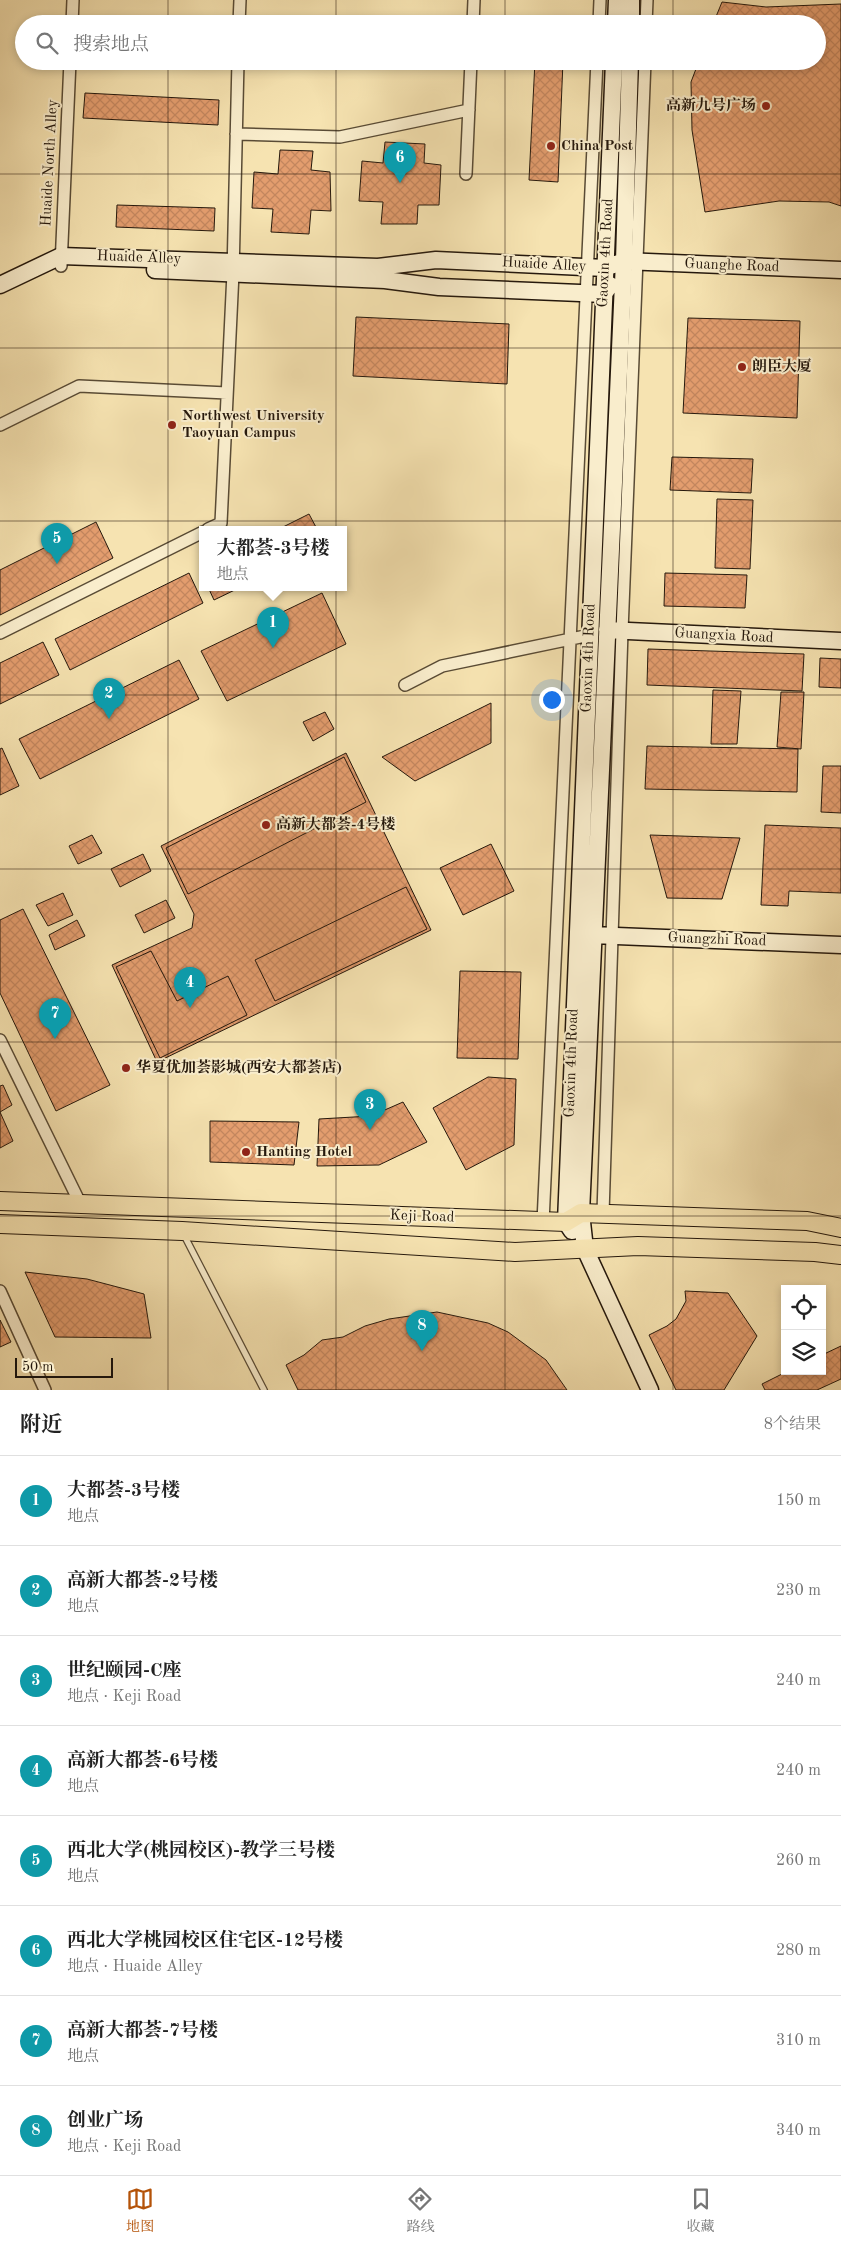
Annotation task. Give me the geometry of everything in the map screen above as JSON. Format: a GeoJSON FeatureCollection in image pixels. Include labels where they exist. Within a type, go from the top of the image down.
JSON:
{"type":"FeatureCollection","features":[{"type":"Feature","properties":{"kind":"main road"},"geometry":{"type":"LineString","coordinates":[[616,15],[617,0]]}},
{"type":"Feature","properties":{"kind":"main road"},"geometry":{"type":"LineString","coordinates":[[631,0],[631,15]]}},
{"type":"Feature","properties":{"kind":"main road","name":"Gaoxin 4th Road"},"geometry":{"type":"LineString","coordinates":[[614,70],[566,1222],[585,1249],[650,1390]]}},
{"type":"Feature","properties":{"kind":"main road","name":"Gaoxin 4th Road"},"geometry":{"type":"LineString","coordinates":[[585,1249],[581,1212],[592,936],[615,631],[630,262],[630,70]]}},
{"type":"Feature","properties":{"kind":"main road","name":"Huaide Alley"},"geometry":{"type":"LineString","coordinates":[[0,286],[61,261],[233,267],[378,267],[436,260],[605,268],[630,262]]}},
{"type":"Feature","properties":{"kind":"main road","name":"Huaide Alley"},"geometry":{"type":"LineString","coordinates":[[0,295],[61,261]]}},
{"type":"Feature","properties":{"kind":"main road"},"geometry":{"type":"LineString","coordinates":[[604,294],[630,262]]}},
{"type":"Feature","properties":{"kind":"main road","name":"Guanghe Road"},"geometry":{"type":"LineString","coordinates":[[630,262],[841,270]]}},
{"type":"Feature","properties":{"kind":"main road","name":"Huaide Alley"},"geometry":{"type":"LineString","coordinates":[[233,267],[385,280],[439,287],[604,294]]}},
{"type":"Feature","properties":{"kind":"main road","name":"Guangxia Road"},"geometry":{"type":"LineString","coordinates":[[615,631],[841,641]]}},
{"type":"Feature","properties":{"kind":"main road","name":"Guangzhi Road"},"geometry":{"type":"LineString","coordinates":[[592,936],[841,945]]}},
{"type":"Feature","properties":{"kind":"main road","name":"Keji Road"},"geometry":{"type":"LineString","coordinates":[[0,1201],[566,1222]]}},
{"type":"Feature","properties":{"kind":"main road"},"geometry":{"type":"LineString","coordinates":[[566,1222],[581,1212],[807,1221],[841,1228]]}},
{"type":"Feature","properties":{"kind":"main road","name":"Keji Road"},"geometry":{"type":"LineString","coordinates":[[0,1224],[182,1231],[515,1252],[638,1246],[815,1252],[841,1256]]}},
{"type":"Feature","properties":{"kind":"street"},"geometry":{"type":"LineString","coordinates":[[72,15],[73,0]]}},
{"type":"Feature","properties":{"kind":"street"},"geometry":{"type":"LineString","coordinates":[[239,15],[240,0]]}},
{"type":"Feature","properties":{"kind":"street"},"geometry":{"type":"LineString","coordinates":[[473,15],[474,0]]}},
{"type":"Feature","properties":{"kind":"street"},"geometry":{"type":"LineString","coordinates":[[599,15],[600,0]]}},
{"type":"Feature","properties":{"kind":"street"},"geometry":{"type":"LineString","coordinates":[[646,15],[647,0]]}},
{"type":"Feature","properties":{"kind":"street","name":"Huaide North Alley"},"geometry":{"type":"LineString","coordinates":[[61,261],[70,70]]}},
{"type":"Feature","properties":{"kind":"street"},"geometry":{"type":"LineString","coordinates":[[214,526],[221,523],[228,393],[238,70]]}},
{"type":"Feature","properties":{"kind":"street"},"geometry":{"type":"LineString","coordinates":[[466,174],[471,70]]}},
{"type":"Feature","properties":{"kind":"street","name":"Gaoxin 4th Road"},"geometry":{"type":"LineString","coordinates":[[543,1222],[572,639],[597,70]]}},
{"type":"Feature","properties":{"kind":"street","name":"Gaoxin 4th Road"},"geometry":{"type":"LineString","coordinates":[[630,262],[644,70]]}},
{"type":"Feature","properties":{"kind":"street"},"geometry":{"type":"LineString","coordinates":[[236,134],[340,137],[469,110]]}},
{"type":"Feature","properties":{"kind":"street"},"geometry":{"type":"LineString","coordinates":[[0,425],[79,386],[228,393]]}},
{"type":"Feature","properties":{"kind":"street"},"geometry":{"type":"LineString","coordinates":[[0,633],[199,534]]}},
{"type":"Feature","properties":{"kind":"street","name":"Gaoxin 4th Road"},"geometry":{"type":"LineString","coordinates":[[603,1213],[612,936],[615,631]]}},
{"type":"Feature","properties":{"kind":"street"},"geometry":{"type":"LineString","coordinates":[[405,685],[442,666],[590,636]]}},
{"type":"Feature","properties":{"kind":"street"},"geometry":{"type":"LineString","coordinates":[[0,1040],[81,1205]]}},
{"type":"Feature","properties":{"kind":"street"},"geometry":{"type":"LineString","coordinates":[[0,1291],[41,1389]]}},
{"type":"Feature","properties":{"kind":"lane"},"geometry":{"type":"LineString","coordinates":[[182,1231],[264,1390]]}},
{"type":"Feature","properties":{"kind":"building","name":"高新九号广场"},"geometry":{"type":"Polygon","coordinates":[[[722,2],[766,7],[841,4],[841,206],[829,202],[779,201],[705,212],[692,130],[691,82],[696,70],[826,70],[826,15],[717,15],[722,2]]]}},
{"type":"Feature","properties":{"kind":"building"},"geometry":{"type":"Polygon","coordinates":[[[535,70],[563,70],[558,182],[529,180],[535,70]]]}},
{"type":"Feature","properties":{"kind":"building"},"geometry":{"type":"Polygon","coordinates":[[[85,93],[219,100],[218,125],[83,118],[85,93]]]}},
{"type":"Feature","properties":{"kind":"building"},"geometry":{"type":"Polygon","coordinates":[[[385,142],[425,144],[424,163],[441,165],[439,205],[418,205],[417,224],[381,224],[383,202],[359,201],[362,161],[383,163],[385,142]]]}},
{"type":"Feature","properties":{"kind":"building"},"geometry":{"type":"Polygon","coordinates":[[[280,150],[313,151],[311,170],[330,172],[331,211],[311,210],[309,234],[271,232],[273,209],[252,208],[254,172],[278,174],[280,150]]]}},
{"type":"Feature","properties":{"kind":"building"},"geometry":{"type":"Polygon","coordinates":[[[117,205],[215,208],[214,231],[116,227],[117,205]]]}},
{"type":"Feature","properties":{"kind":"building"},"geometry":{"type":"Polygon","coordinates":[[[356,317],[509,324],[507,384],[353,376],[356,317]]]}},
{"type":"Feature","properties":{"kind":"building","name":"朗臣大厦"},"geometry":{"type":"Polygon","coordinates":[[[688,318],[800,321],[797,418],[683,413],[688,318]]]}},
{"type":"Feature","properties":{"kind":"building"},"geometry":{"type":"Polygon","coordinates":[[[672,457],[753,459],[751,493],[670,490],[672,457]]]}},
{"type":"Feature","properties":{"kind":"building"},"geometry":{"type":"Polygon","coordinates":[[[717,499],[753,500],[750,569],[715,568],[717,499]]]}},
{"type":"Feature","properties":{"kind":"building"},"geometry":{"type":"Polygon","coordinates":[[[309,514],[315,526],[285,526],[309,514]]]}},
{"type":"Feature","properties":{"kind":"building"},"geometry":{"type":"Polygon","coordinates":[[[96,522],[113,558],[0,615],[0,570],[96,522]]]}},
{"type":"Feature","properties":{"kind":"building"},"geometry":{"type":"Polygon","coordinates":[[[189,573],[203,603],[70,670],[55,639],[189,573]]]}},
{"type":"Feature","properties":{"kind":"building"},"geometry":{"type":"Polygon","coordinates":[[[665,573],[747,575],[745,608],[664,606],[665,573]]]}},
{"type":"Feature","properties":{"kind":"building"},"geometry":{"type":"Polygon","coordinates":[[[210,591],[233,591],[214,600],[210,591]]]}},
{"type":"Feature","properties":{"kind":"building"},"geometry":{"type":"Polygon","coordinates":[[[322,593],[346,644],[227,701],[201,651],[322,593]]]}},
{"type":"Feature","properties":{"kind":"building"},"geometry":{"type":"Polygon","coordinates":[[[43,642],[59,675],[0,704],[0,663],[43,642]]]}},
{"type":"Feature","properties":{"kind":"building"},"geometry":{"type":"Polygon","coordinates":[[[648,649],[804,654],[802,691],[647,685],[648,649]]]}},
{"type":"Feature","properties":{"kind":"building"},"geometry":{"type":"Polygon","coordinates":[[[820,658],[841,659],[841,688],[819,687],[820,658]]]}},
{"type":"Feature","properties":{"kind":"building"},"geometry":{"type":"Polygon","coordinates":[[[179,660],[199,699],[40,779],[19,739],[179,660]]]}},
{"type":"Feature","properties":{"kind":"building"},"geometry":{"type":"Polygon","coordinates":[[[713,690],[741,691],[737,744],[711,744],[713,690]]]}},
{"type":"Feature","properties":{"kind":"building"},"geometry":{"type":"Polygon","coordinates":[[[781,692],[804,692],[801,749],[777,747],[781,692]]]}},
{"type":"Feature","properties":{"kind":"building"},"geometry":{"type":"Polygon","coordinates":[[[491,703],[491,743],[415,781],[382,757],[491,703]]]}},
{"type":"Feature","properties":{"kind":"building"},"geometry":{"type":"Polygon","coordinates":[[[325,712],[334,729],[313,741],[303,722],[325,712]]]}},
{"type":"Feature","properties":{"kind":"building"},"geometry":{"type":"Polygon","coordinates":[[[647,746],[798,749],[797,792],[645,789],[647,746]]]}},
{"type":"Feature","properties":{"kind":"building"},"geometry":{"type":"Polygon","coordinates":[[[2,748],[19,786],[0,795],[0,749],[2,748]]]}},
{"type":"Feature","properties":{"kind":"building"},"geometry":{"type":"Polygon","coordinates":[[[346,753],[431,930],[157,1062],[112,965],[192,928],[194,914],[161,846],[346,753]]]}},
{"type":"Feature","properties":{"kind":"building","name":"高新大都荟-4号楼"},"geometry":{"type":"Polygon","coordinates":[[[344,757],[366,802],[188,894],[166,848],[344,757]]]}},
{"type":"Feature","properties":{"kind":"building"},"geometry":{"type":"Polygon","coordinates":[[[823,766],[841,766],[841,813],[821,812],[823,766]]]}},
{"type":"Feature","properties":{"kind":"building"},"geometry":{"type":"Polygon","coordinates":[[[765,825],[841,828],[841,893],[789,891],[788,906],[761,905],[765,825]]]}},
{"type":"Feature","properties":{"kind":"building"},"geometry":{"type":"Polygon","coordinates":[[[92,835],[102,853],[78,864],[69,846],[92,835]]]}},
{"type":"Feature","properties":{"kind":"building"},"geometry":{"type":"Polygon","coordinates":[[[650,835],[740,838],[722,899],[667,898],[650,835]]]}},
{"type":"Feature","properties":{"kind":"building"},"geometry":{"type":"Polygon","coordinates":[[[491,844],[514,891],[463,915],[440,868],[491,844]]]}},
{"type":"Feature","properties":{"kind":"building"},"geometry":{"type":"Polygon","coordinates":[[[143,854],[151,871],[120,887],[111,869],[143,854]]]}},
{"type":"Feature","properties":{"kind":"building"},"geometry":{"type":"Polygon","coordinates":[[[406,887],[427,929],[275,1001],[255,960],[406,887]]]}},
{"type":"Feature","properties":{"kind":"building"},"geometry":{"type":"Polygon","coordinates":[[[63,893],[73,915],[48,926],[36,905],[63,893]]]}},
{"type":"Feature","properties":{"kind":"building"},"geometry":{"type":"Polygon","coordinates":[[[166,900],[175,918],[144,933],[135,915],[166,900]]]}},
{"type":"Feature","properties":{"kind":"building"},"geometry":{"type":"Polygon","coordinates":[[[23,909],[110,1085],[56,1111],[0,993],[0,920],[23,909]]]}},
{"type":"Feature","properties":{"kind":"building"},"geometry":{"type":"Polygon","coordinates":[[[77,920],[85,936],[55,950],[49,935],[77,920]]]}},
{"type":"Feature","properties":{"kind":"building"},"geometry":{"type":"Polygon","coordinates":[[[151,951],[177,1001],[228,976],[247,1015],[160,1058],[116,967],[151,951]]]}},
{"type":"Feature","properties":{"kind":"building"},"geometry":{"type":"Polygon","coordinates":[[[460,971],[521,972],[518,1059],[457,1058],[460,971]]]}},
{"type":"Feature","properties":{"kind":"building"},"geometry":{"type":"Polygon","coordinates":[[[488,1077],[516,1079],[514,1145],[466,1170],[433,1108],[488,1077]]]}},
{"type":"Feature","properties":{"kind":"building"},"geometry":{"type":"Polygon","coordinates":[[[3,1085],[12,1105],[0,1112],[0,1086],[3,1085]]]}},
{"type":"Feature","properties":{"kind":"building"},"geometry":{"type":"Polygon","coordinates":[[[403,1102],[427,1142],[379,1165],[317,1166],[319,1119],[371,1116],[403,1102]]]}},
{"type":"Feature","properties":{"kind":"building"},"geometry":{"type":"Polygon","coordinates":[[[0,1112],[13,1141],[0,1148],[0,1112]]]}},
{"type":"Feature","properties":{"kind":"building"},"geometry":{"type":"Polygon","coordinates":[[[210,1121],[299,1122],[294,1165],[210,1162],[210,1121]]]}},
{"type":"Feature","properties":{"kind":"building"},"geometry":{"type":"Polygon","coordinates":[[[25,1272],[87,1279],[144,1294],[151,1338],[55,1337],[25,1272]]]}},
{"type":"Feature","properties":{"kind":"building"},"geometry":{"type":"Polygon","coordinates":[[[685,1291],[728,1293],[757,1336],[724,1390],[676,1390],[649,1335],[676,1319],[686,1301],[685,1291]]]}},
{"type":"Feature","properties":{"kind":"building"},"geometry":{"type":"Polygon","coordinates":[[[437,1312],[488,1323],[508,1332],[546,1360],[567,1390],[298,1390],[286,1365],[304,1355],[322,1340],[343,1337],[365,1326],[389,1319],[437,1312]]]}},
{"type":"Feature","properties":{"kind":"building"},"geometry":{"type":"Polygon","coordinates":[[[0,1320],[11,1342],[0,1347],[0,1320]]]}},
{"type":"Feature","properties":{"kind":"building"},"geometry":{"type":"Polygon","coordinates":[[[841,1346],[841,1379],[817,1390],[765,1390],[762,1384],[781,1374],[826,1375],[826,1353],[841,1346]]]}},
{"type":"Feature","properties":{"kind":"place","name":"高新九号广场"},"geometry":{"type":"Point","coordinates":[766,106]}},
{"type":"Feature","properties":{"kind":"place","name":"China Post"},"geometry":{"type":"Point","coordinates":[551,146]}},
{"type":"Feature","properties":{"kind":"place","name":"西北大学桃园校区住宅区-12号楼"},"geometry":{"type":"Point","coordinates":[400,183]}},
{"type":"Feature","properties":{"kind":"place","name":"朗臣大厦"},"geometry":{"type":"Point","coordinates":[742,367]}},
{"type":"Feature","properties":{"kind":"place","name":"Northwest University Taoyuan Campus"},"geometry":{"type":"Point","coordinates":[172,425]}},
{"type":"Feature","properties":{"kind":"place","name":"西北大学(桃园校区)-教学三号楼"},"geometry":{"type":"Point","coordinates":[57,564]}},
{"type":"Feature","properties":{"kind":"place","name":"大都荟-3号楼"},"geometry":{"type":"Point","coordinates":[273,648]}},
{"type":"Feature","properties":{"kind":"place","name":"高新大都荟-2号楼"},"geometry":{"type":"Point","coordinates":[109,719]}},
{"type":"Feature","properties":{"kind":"place","name":"高新大都荟-4号楼"},"geometry":{"type":"Point","coordinates":[266,825]}},
{"type":"Feature","properties":{"kind":"place","name":"高新大都荟-6号楼"},"geometry":{"type":"Point","coordinates":[190,1008]}},
{"type":"Feature","properties":{"kind":"place","name":"高新大都荟-7号楼"},"geometry":{"type":"Point","coordinates":[55,1039]}},
{"type":"Feature","properties":{"kind":"place","name":"华夏优加荟影城(西安大都荟店)"},"geometry":{"type":"Point","coordinates":[126,1068]}},
{"type":"Feature","properties":{"kind":"place","name":"世纪颐园-C座"},"geometry":{"type":"Point","coordinates":[370,1130]}},
{"type":"Feature","properties":{"kind":"place","name":"Hanting Hotel"},"geometry":{"type":"Point","coordinates":[246,1152]}},
{"type":"Feature","properties":{"kind":"place","name":"创业广场"},"geometry":{"type":"Point","coordinates":[422,1351]}}]}
